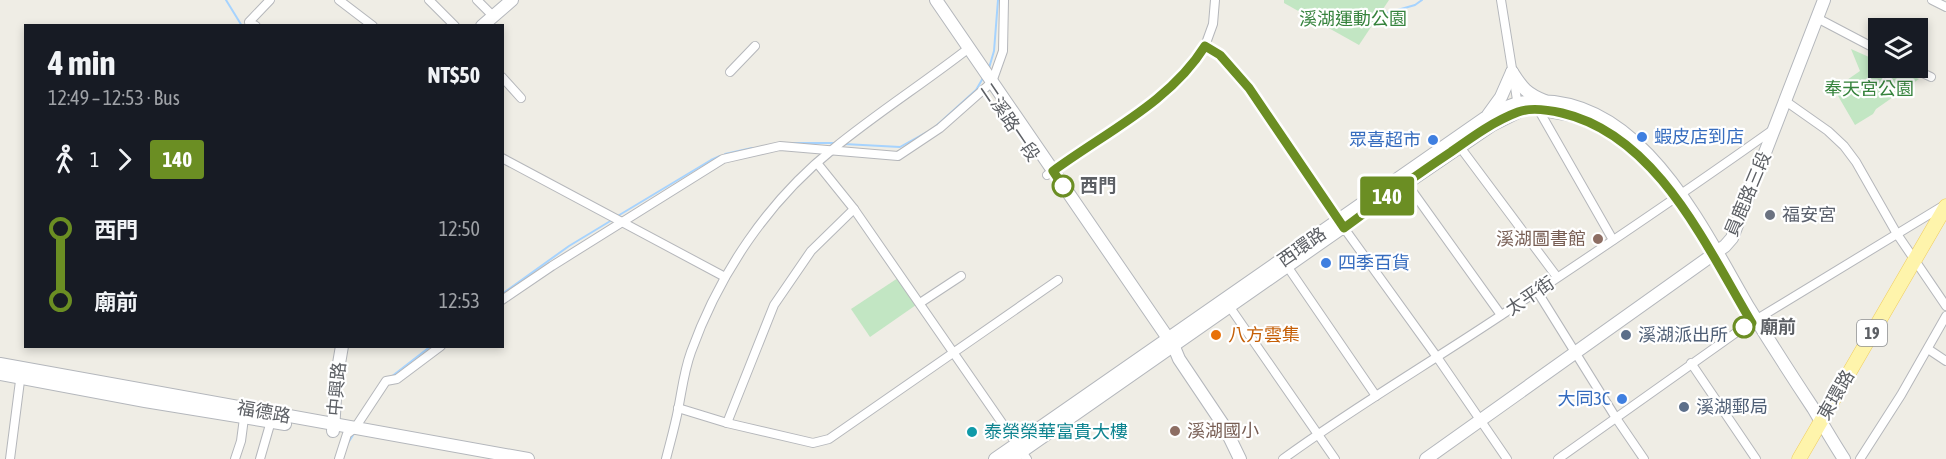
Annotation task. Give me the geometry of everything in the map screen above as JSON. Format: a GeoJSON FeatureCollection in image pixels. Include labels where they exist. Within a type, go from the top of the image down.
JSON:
{"type":"FeatureCollection","features":[{"type":"Feature","properties":{"kind":"main road","name":"東環路"},"geometry":{"type":"LineString","coordinates":[[1918,264],[1946,205]]}},
{"type":"Feature","properties":{"kind":"main road","name":"東環路"},"geometry":{"type":"LineString","coordinates":[[1798,459],[1821,426],[1918,264],[1946,223]]}},
{"type":"Feature","properties":{"kind":"main road","name":"東環路"},"geometry":{"type":"LineString","coordinates":[[1808,459],[1821,426]]}},
{"type":"Feature","properties":{"kind":"street"},"geometry":{"type":"LineString","coordinates":[[252,24],[270,0]]}},
{"type":"Feature","properties":{"kind":"street"},"geometry":{"type":"LineString","coordinates":[[339,0],[370,24]]}},
{"type":"Feature","properties":{"kind":"street"},"geometry":{"type":"LineString","coordinates":[[429,0],[453,24]]}},
{"type":"Feature","properties":{"kind":"street"},"geometry":{"type":"LineString","coordinates":[[477,0],[493,16]]}},
{"type":"Feature","properties":{"kind":"street"},"geometry":{"type":"LineString","coordinates":[[485,24],[512,0]]}},
{"type":"Feature","properties":{"kind":"street","name":"二溪路一段"},"geometry":{"type":"LineString","coordinates":[[927,0],[966,50],[1224,426],[1240,459]]}},
{"type":"Feature","properties":{"kind":"street","name":"二溪路一段"},"geometry":{"type":"LineString","coordinates":[[936,0],[966,50]]}},
{"type":"Feature","properties":{"kind":"street"},"geometry":{"type":"LineString","coordinates":[[504,299],[723,159],[780,146],[898,156],[940,128],[986,79],[1003,51],[1004,0]]}},
{"type":"Feature","properties":{"kind":"street"},"geometry":{"type":"LineString","coordinates":[[1050,173],[1165,94],[1192,67],[1205,46],[1213,24],[1215,0]]}},
{"type":"Feature","properties":{"kind":"street"},"geometry":{"type":"LineString","coordinates":[[1501,0],[1519,107]]}},
{"type":"Feature","properties":{"kind":"street","name":"員鹿路三段"},"geometry":{"type":"LineString","coordinates":[[1426,459],[1714,254],[1732,238],[1824,0]]}},
{"type":"Feature","properties":{"kind":"street"},"geometry":{"type":"LineString","coordinates":[[1932,0],[1946,7]]}},
{"type":"Feature","properties":{"kind":"street"},"geometry":{"type":"LineString","coordinates":[[1817,18],[1868,45]]}},
{"type":"Feature","properties":{"kind":"street"},"geometry":{"type":"LineString","coordinates":[[730,72],[755,46]]}},
{"type":"Feature","properties":{"kind":"street"},"geometry":{"type":"LineString","coordinates":[[1205,46],[1220,55],[1249,88],[1342,225],[1507,459]]}},
{"type":"Feature","properties":{"kind":"street"},"geometry":{"type":"LineString","coordinates":[[666,459],[681,385],[691,352],[725,277],[758,226],[774,206],[832,150],[902,95],[966,50]]}},
{"type":"Feature","properties":{"kind":"street"},"geometry":{"type":"LineString","coordinates":[[1512,72],[1520,84],[1541,105],[1613,240]]}},
{"type":"Feature","properties":{"kind":"street"},"geometry":{"type":"LineString","coordinates":[[1485,118],[1501,97],[1512,72]]}},
{"type":"Feature","properties":{"kind":"street"},"geometry":{"type":"LineString","coordinates":[[504,79],[520,98]]}},
{"type":"Feature","properties":{"kind":"street"},"geometry":{"type":"LineString","coordinates":[[1784,100],[1828,131],[1844,146],[1856,162],[1897,234],[1946,306]]}},
{"type":"Feature","properties":{"kind":"street","name":"西環路"},"geometry":{"type":"LineString","coordinates":[[1457,143],[1485,118],[1519,107],[1541,105],[1547,109],[1577,116],[1611,133],[1629,146],[1679,196],[1754,321],[1844,459]]}},
{"type":"Feature","properties":{"kind":"street","name":"西環路"},"geometry":{"type":"LineString","coordinates":[[1011,459],[1170,348],[1227,304],[1342,225],[1404,179],[1457,143],[1492,125],[1519,107]]}},
{"type":"Feature","properties":{"kind":"street","name":"太平街"},"geometry":{"type":"LineString","coordinates":[[1283,459],[1679,196],[1775,129]]}},
{"type":"Feature","properties":{"kind":"street"},"geometry":{"type":"LineString","coordinates":[[1457,143],[1557,277]]}},
{"type":"Feature","properties":{"kind":"street"},"geometry":{"type":"LineString","coordinates":[[504,159],[725,277]]}},
{"type":"Feature","properties":{"kind":"street"},"geometry":{"type":"LineString","coordinates":[[817,164],[854,209],[1022,452]]}},
{"type":"Feature","properties":{"kind":"street"},"geometry":{"type":"LineString","coordinates":[[1404,179],[1500,315]]}},
{"type":"Feature","properties":{"kind":"street"},"geometry":{"type":"LineString","coordinates":[[1558,459],[1691,363],[1754,321],[1946,205]]}},
{"type":"Feature","properties":{"kind":"street"},"geometry":{"type":"LineString","coordinates":[[727,423],[774,305],[811,251],[854,209]]}},
{"type":"Feature","properties":{"kind":"street"},"geometry":{"type":"LineString","coordinates":[[1285,264],[1376,396]]}},
{"type":"Feature","properties":{"kind":"street"},"geometry":{"type":"LineString","coordinates":[[920,303],[961,276]]}},
{"type":"Feature","properties":{"kind":"street"},"geometry":{"type":"LineString","coordinates":[[678,408],[727,423],[813,442],[822,441],[1058,280]]}},
{"type":"Feature","properties":{"kind":"street"},"geometry":{"type":"LineString","coordinates":[[1537,291],[1644,459]]}},
{"type":"Feature","properties":{"kind":"street"},"geometry":{"type":"LineString","coordinates":[[1227,304],[1335,459]]}},
{"type":"Feature","properties":{"kind":"street"},"geometry":{"type":"LineString","coordinates":[[1860,459],[1901,395],[1946,316]]}},
{"type":"Feature","properties":{"kind":"street","name":"中興路"},"geometry":{"type":"LineString","coordinates":[[334,428],[336,381],[342,348]]}},
{"type":"Feature","properties":{"kind":"street"},"geometry":{"type":"LineString","coordinates":[[339,459],[351,431],[386,381],[397,379],[438,348]]}},
{"type":"Feature","properties":{"kind":"street"},"geometry":{"type":"LineString","coordinates":[[1928,349],[1946,361]]}},
{"type":"Feature","properties":{"kind":"street"},"geometry":{"type":"LineString","coordinates":[[1691,363],[1756,459]]}},
{"type":"Feature","properties":{"kind":"street","name":"福德路"},"geometry":{"type":"LineString","coordinates":[[0,364],[21,372],[244,418],[334,428]]}},
{"type":"Feature","properties":{"kind":"street"},"geometry":{"type":"LineString","coordinates":[[10,459],[21,372]]}},
{"type":"Feature","properties":{"kind":"street","name":"福德路"},"geometry":{"type":"LineString","coordinates":[[0,374],[21,372],[351,431],[528,459]]}},
{"type":"Feature","properties":{"kind":"street"},"geometry":{"type":"LineString","coordinates":[[235,459],[241,441],[244,418]]}},
{"type":"Feature","properties":{"kind":"street"},"geometry":{"type":"LineString","coordinates":[[260,459],[271,421]]}},
{"type":"Feature","properties":{"kind":"street","name":"福德路"},"geometry":{"type":"LineString","coordinates":[[351,431],[477,459]]}},
{"type":"Feature","properties":{"kind":"street","name":"西環路"},"geometry":{"type":"LineString","coordinates":[[995,459],[1022,452]]}},
{"type":"Feature","properties":{"kind":"green space","name":"溪湖運動公園"},"geometry":{"type":"Polygon","coordinates":[[[1284,0],[1389,0],[1359,45],[1284,3],[1284,0]]]}},
{"type":"Feature","properties":{"kind":"green space","name":"奉天宮公園"},"geometry":{"type":"Polygon","coordinates":[[[1851,49],[1868,57],[1868,78],[1919,79],[1855,125],[1834,89],[1860,71],[1851,49]]]}},
{"type":"Feature","properties":{"kind":"green space"},"geometry":{"type":"Polygon","coordinates":[[[898,278],[916,305],[870,337],[851,309],[898,278]]]}},
{"type":"Feature","properties":{"kind":"waterway"},"geometry":{"type":"LineString","coordinates":[[226,0],[241,24]]}},
{"type":"Feature","properties":{"kind":"waterway"},"geometry":{"type":"LineString","coordinates":[[989,68],[994,51],[998,0]]}},
{"type":"Feature","properties":{"kind":"waterway"},"geometry":{"type":"LineString","coordinates":[[1380,15],[1415,5],[1422,0]]}},
{"type":"Feature","properties":{"kind":"waterway"},"geometry":{"type":"LineString","coordinates":[[935,127],[976,90],[983,78]]}},
{"type":"Feature","properties":{"kind":"waterway"},"geometry":{"type":"LineString","coordinates":[[844,144],[900,147],[927,132]]}},
{"type":"Feature","properties":{"kind":"waterway"},"geometry":{"type":"LineString","coordinates":[[778,143],[835,143]]}},
{"type":"Feature","properties":{"kind":"waterway"},"geometry":{"type":"LineString","coordinates":[[725,154],[752,148]]}},
{"type":"Feature","properties":{"kind":"waterway"},"geometry":{"type":"LineString","coordinates":[[616,217],[720,156]]}},
{"type":"Feature","properties":{"kind":"waterway"},"geometry":{"type":"LineString","coordinates":[[504,293],[569,246],[612,220]]}},
{"type":"Feature","properties":{"kind":"waterway"},"geometry":{"type":"LineString","coordinates":[[391,377],[428,348]]}},
{"type":"Feature","properties":{"kind":"waterway"},"geometry":{"type":"LineString","coordinates":[[348,443],[355,432]]}},
{"type":"Feature","properties":{"kind":"bus line","name":"140"},"geometry":{"type":"LineString","coordinates":[[1063,186],[1053,171],[1165,94],[1192,67],[1205,46],[1220,55],[1249,88],[1344,228],[1492,125],[1520,111],[1547,109],[1577,116],[1611,133],[1629,146],[1656,174],[1676,197],[1752,323],[1744,327]]}},
{"type":"Feature","properties":{"kind":"place","name":"蝦皮店到店"},"geometry":{"type":"Point","coordinates":[1642,137]}},
{"type":"Feature","properties":{"kind":"place","name":"眾喜超市"},"geometry":{"type":"Point","coordinates":[1433,140]}},
{"type":"Feature","properties":{"kind":"place","name":"西門"},"geometry":{"type":"Point","coordinates":[1063,186]}},
{"type":"Feature","properties":{"kind":"place","name":"福安宮"},"geometry":{"type":"Point","coordinates":[1770,215]}},
{"type":"Feature","properties":{"kind":"place","name":"溪湖圖書館"},"geometry":{"type":"Point","coordinates":[1598,239]}},
{"type":"Feature","properties":{"kind":"place","name":"四季百貨"},"geometry":{"type":"Point","coordinates":[1326,263]}},
{"type":"Feature","properties":{"kind":"place","name":"廟前"},"geometry":{"type":"Point","coordinates":[1744,327]}},
{"type":"Feature","properties":{"kind":"place","name":"八方雲集"},"geometry":{"type":"Point","coordinates":[1216,335]}},
{"type":"Feature","properties":{"kind":"place","name":"溪湖派出所"},"geometry":{"type":"Point","coordinates":[1626,335]}},
{"type":"Feature","properties":{"kind":"place","name":"大同3C"},"geometry":{"type":"Point","coordinates":[1622,399]}},
{"type":"Feature","properties":{"kind":"place","name":"溪湖郵局"},"geometry":{"type":"Point","coordinates":[1684,407]}},
{"type":"Feature","properties":{"kind":"place","name":"溪湖國小"},"geometry":{"type":"Point","coordinates":[1175,431]}},
{"type":"Feature","properties":{"kind":"place","name":"泰榮榮華富貴大樓"},"geometry":{"type":"Point","coordinates":[972,432]}}]}
